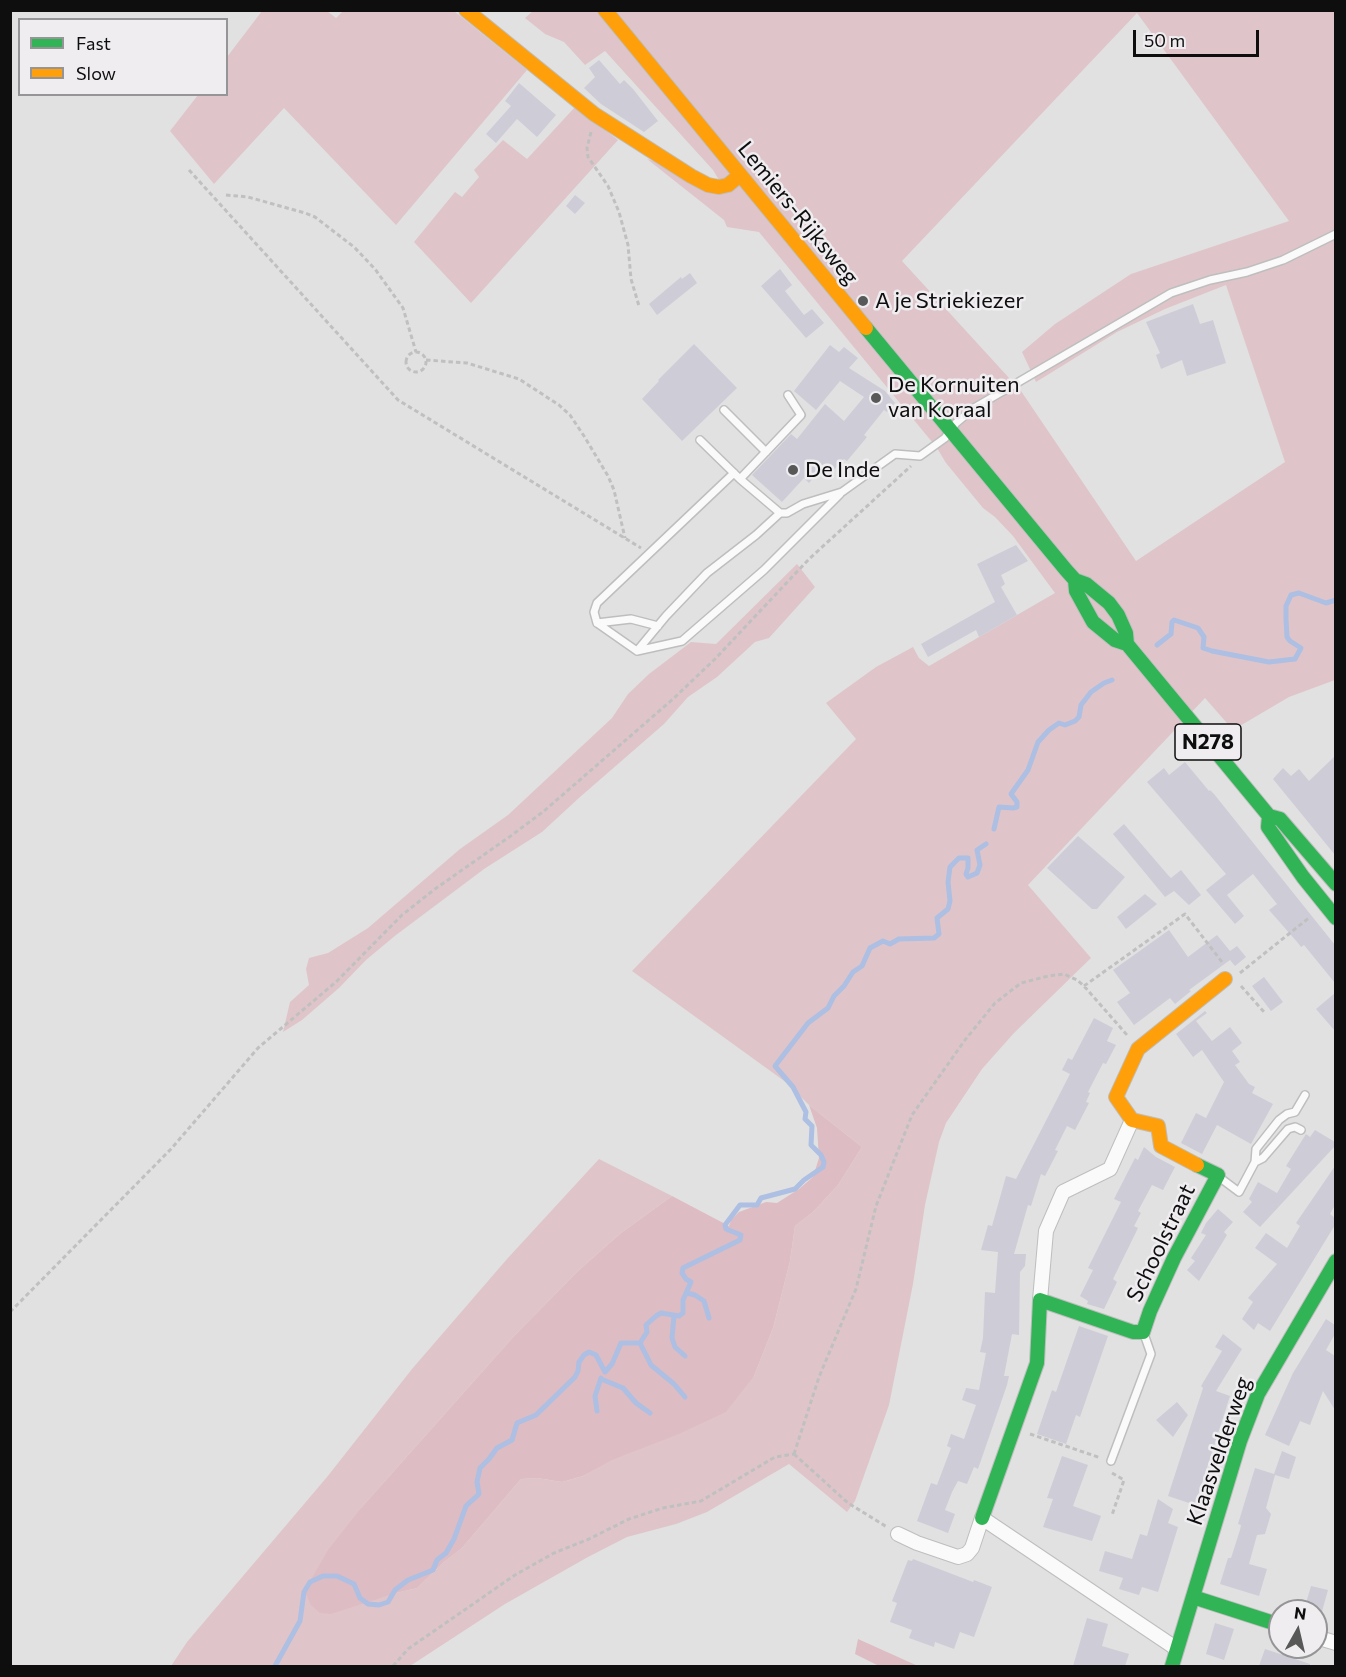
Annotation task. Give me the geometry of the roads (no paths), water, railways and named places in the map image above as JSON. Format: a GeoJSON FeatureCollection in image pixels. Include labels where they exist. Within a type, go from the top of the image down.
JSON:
{"type":"FeatureCollection","features":[{"type":"Feature","properties":{"kind":"street"},"geometry":{"type":"LineString","coordinates":[[465,10],[599,117],[708,185],[725,186],[740,175]]}},
{"type":"Feature","properties":{"kind":"street","name":"Lemiers-Rijksweg"},"geometry":{"type":"LineString","coordinates":[[605,10],[1075,580],[1086,584],[1109,603],[1126,633],[1127,644]]}},
{"type":"Feature","properties":{"kind":"street","name":"Lemiers-Rijksweg"},"geometry":{"type":"LineString","coordinates":[[1075,580],[1076,591],[1093,622],[1115,640],[1127,644],[1269,816],[1280,819],[1335,884]]}},
{"type":"Feature","properties":{"kind":"street","name":"Lemiers-Rijksweg"},"geometry":{"type":"LineString","coordinates":[[1269,816],[1268,827],[1335,918]]}},
{"type":"Feature","properties":{"kind":"street"},"geometry":{"type":"LineString","coordinates":[[897,1534],[958,1557],[968,1554],[972,1548],[1037,1363],[1046,1231],[1063,1192],[1110,1169],[1132,1120],[1116,1097],[1138,1049],[1225,972]]}},
{"type":"Feature","properties":{"kind":"street","name":"Schoolstraat"},"geometry":{"type":"LineString","coordinates":[[1040,1300],[1133,1332],[1143,1332],[1174,1258],[1218,1175],[1161,1146],[1158,1126],[1132,1120]]}},
{"type":"Feature","properties":{"kind":"street","name":"Klaasvelderweg"},"geometry":{"type":"LineString","coordinates":[[1172,1666],[1240,1441],[1258,1394],[1275,1361],[1335,1262]]}},
{"type":"Feature","properties":{"kind":"street"},"geometry":{"type":"LineString","coordinates":[[982,1518],[1178,1649]]}},
{"type":"Feature","properties":{"kind":"street"},"geometry":{"type":"LineString","coordinates":[[1193,1597],[1268,1621]]}},
{"type":"Feature","properties":{"kind":"lane"},"geometry":{"type":"LineString","coordinates":[[734,473],[597,603],[594,612],[597,623],[637,651],[682,641],[764,570],[842,492],[895,454],[920,456],[945,438],[956,423],[974,408],[1171,294],[1210,280],[1283,260],[1335,234]]}},
{"type":"Feature","properties":{"kind":"lane"},"geometry":{"type":"LineString","coordinates":[[740,479],[801,415],[788,395]]}},
{"type":"Feature","properties":{"kind":"lane"},"geometry":{"type":"LineString","coordinates":[[724,410],[766,452]]}},
{"type":"Feature","properties":{"kind":"lane"},"geometry":{"type":"LineString","coordinates":[[700,440],[740,479],[780,513],[787,513],[803,504],[842,492]]}},
{"type":"Feature","properties":{"kind":"lane"},"geometry":{"type":"LineString","coordinates":[[637,651],[707,573],[780,513]]}},
{"type":"Feature","properties":{"kind":"lane"},"geometry":{"type":"LineString","coordinates":[[597,623],[631,619],[658,626]]}},
{"type":"Feature","properties":{"kind":"lane"},"geometry":{"type":"LineString","coordinates":[[1218,1175],[1239,1192],[1255,1162],[1256,1149],[1279,1120],[1295,1112],[1305,1095]]}},
{"type":"Feature","properties":{"kind":"lane"},"geometry":{"type":"LineString","coordinates":[[1255,1162],[1263,1158],[1288,1129],[1295,1126],[1301,1130]]}},
{"type":"Feature","properties":{"kind":"lane"},"geometry":{"type":"LineString","coordinates":[[1111,1461],[1150,1354],[1143,1332]]}},
{"type":"Feature","properties":{"kind":"waterway"},"geometry":{"type":"LineString","coordinates":[[1157,645],[1171,634],[1174,620],[1198,628],[1204,637],[1203,648],[1212,651],[1269,662],[1295,659],[1301,648],[1287,637],[1286,606],[1291,595],[1299,593],[1326,603],[1336,600]]}},
{"type":"Feature","properties":{"kind":"waterway"},"geometry":{"type":"LineString","coordinates":[[994,829],[999,807],[1017,807],[1017,802],[1011,794],[1028,770],[1038,742],[1059,723],[1065,725],[1075,721],[1079,717],[1081,705],[1091,692],[1112,680]]}},
{"type":"Feature","properties":{"kind":"waterway"},"geometry":{"type":"LineString","coordinates":[[275,1666],[300,1621],[304,1592],[310,1582],[323,1576],[337,1576],[354,1584],[360,1598],[368,1604],[379,1605],[388,1602],[395,1590],[408,1580],[433,1570],[437,1560],[446,1553],[454,1539],[466,1506],[479,1494],[477,1482],[480,1468],[497,1448],[512,1440],[517,1423],[536,1415],[575,1377],[579,1362],[584,1355],[589,1352],[596,1355],[605,1372],[612,1364],[621,1343],[640,1343],[647,1332],[646,1325],[656,1316],[661,1313],[679,1316],[683,1313],[683,1300],[691,1282],[682,1273],[683,1268],[740,1240],[741,1235],[726,1229],[725,1225],[740,1205],[757,1205],[761,1198],[795,1189],[823,1167],[824,1162],[821,1155],[811,1145],[812,1126],[805,1119],[806,1112],[793,1087],[775,1066],[808,1023],[828,1008],[834,996],[853,972],[862,966],[870,948],[883,941],[890,944],[899,939],[934,938],[939,934],[937,918],[948,909],[950,901],[948,882],[950,867],[959,858],[968,858],[966,874],[968,877],[977,873],[980,865],[977,850],[986,844]]}},
{"type":"Feature","properties":{"kind":"waterway"},"geometry":{"type":"LineString","coordinates":[[687,1293],[704,1301],[709,1318]]}},
{"type":"Feature","properties":{"kind":"waterway"},"geometry":{"type":"LineString","coordinates":[[674,1316],[672,1338],[675,1347],[685,1356]]}},
{"type":"Feature","properties":{"kind":"waterway"},"geometry":{"type":"LineString","coordinates":[[640,1343],[651,1365],[674,1384],[685,1397]]}},
{"type":"Feature","properties":{"kind":"waterway"},"geometry":{"type":"LineString","coordinates":[[597,1411],[595,1396],[601,1378]]}},
{"type":"Feature","properties":{"kind":"waterway"},"geometry":{"type":"LineString","coordinates":[[601,1379],[623,1388],[636,1403],[650,1413]]}},
{"type":"Feature","properties":{"kind":"place","name":"A je Striekiezer"},"geometry":{"type":"Point","coordinates":[863,301]}},
{"type":"Feature","properties":{"kind":"place","name":"De Kornuiten van Koraal"},"geometry":{"type":"Point","coordinates":[876,398]}},
{"type":"Feature","properties":{"kind":"place","name":"De Inde"},"geometry":{"type":"Point","coordinates":[793,470]}}]}
